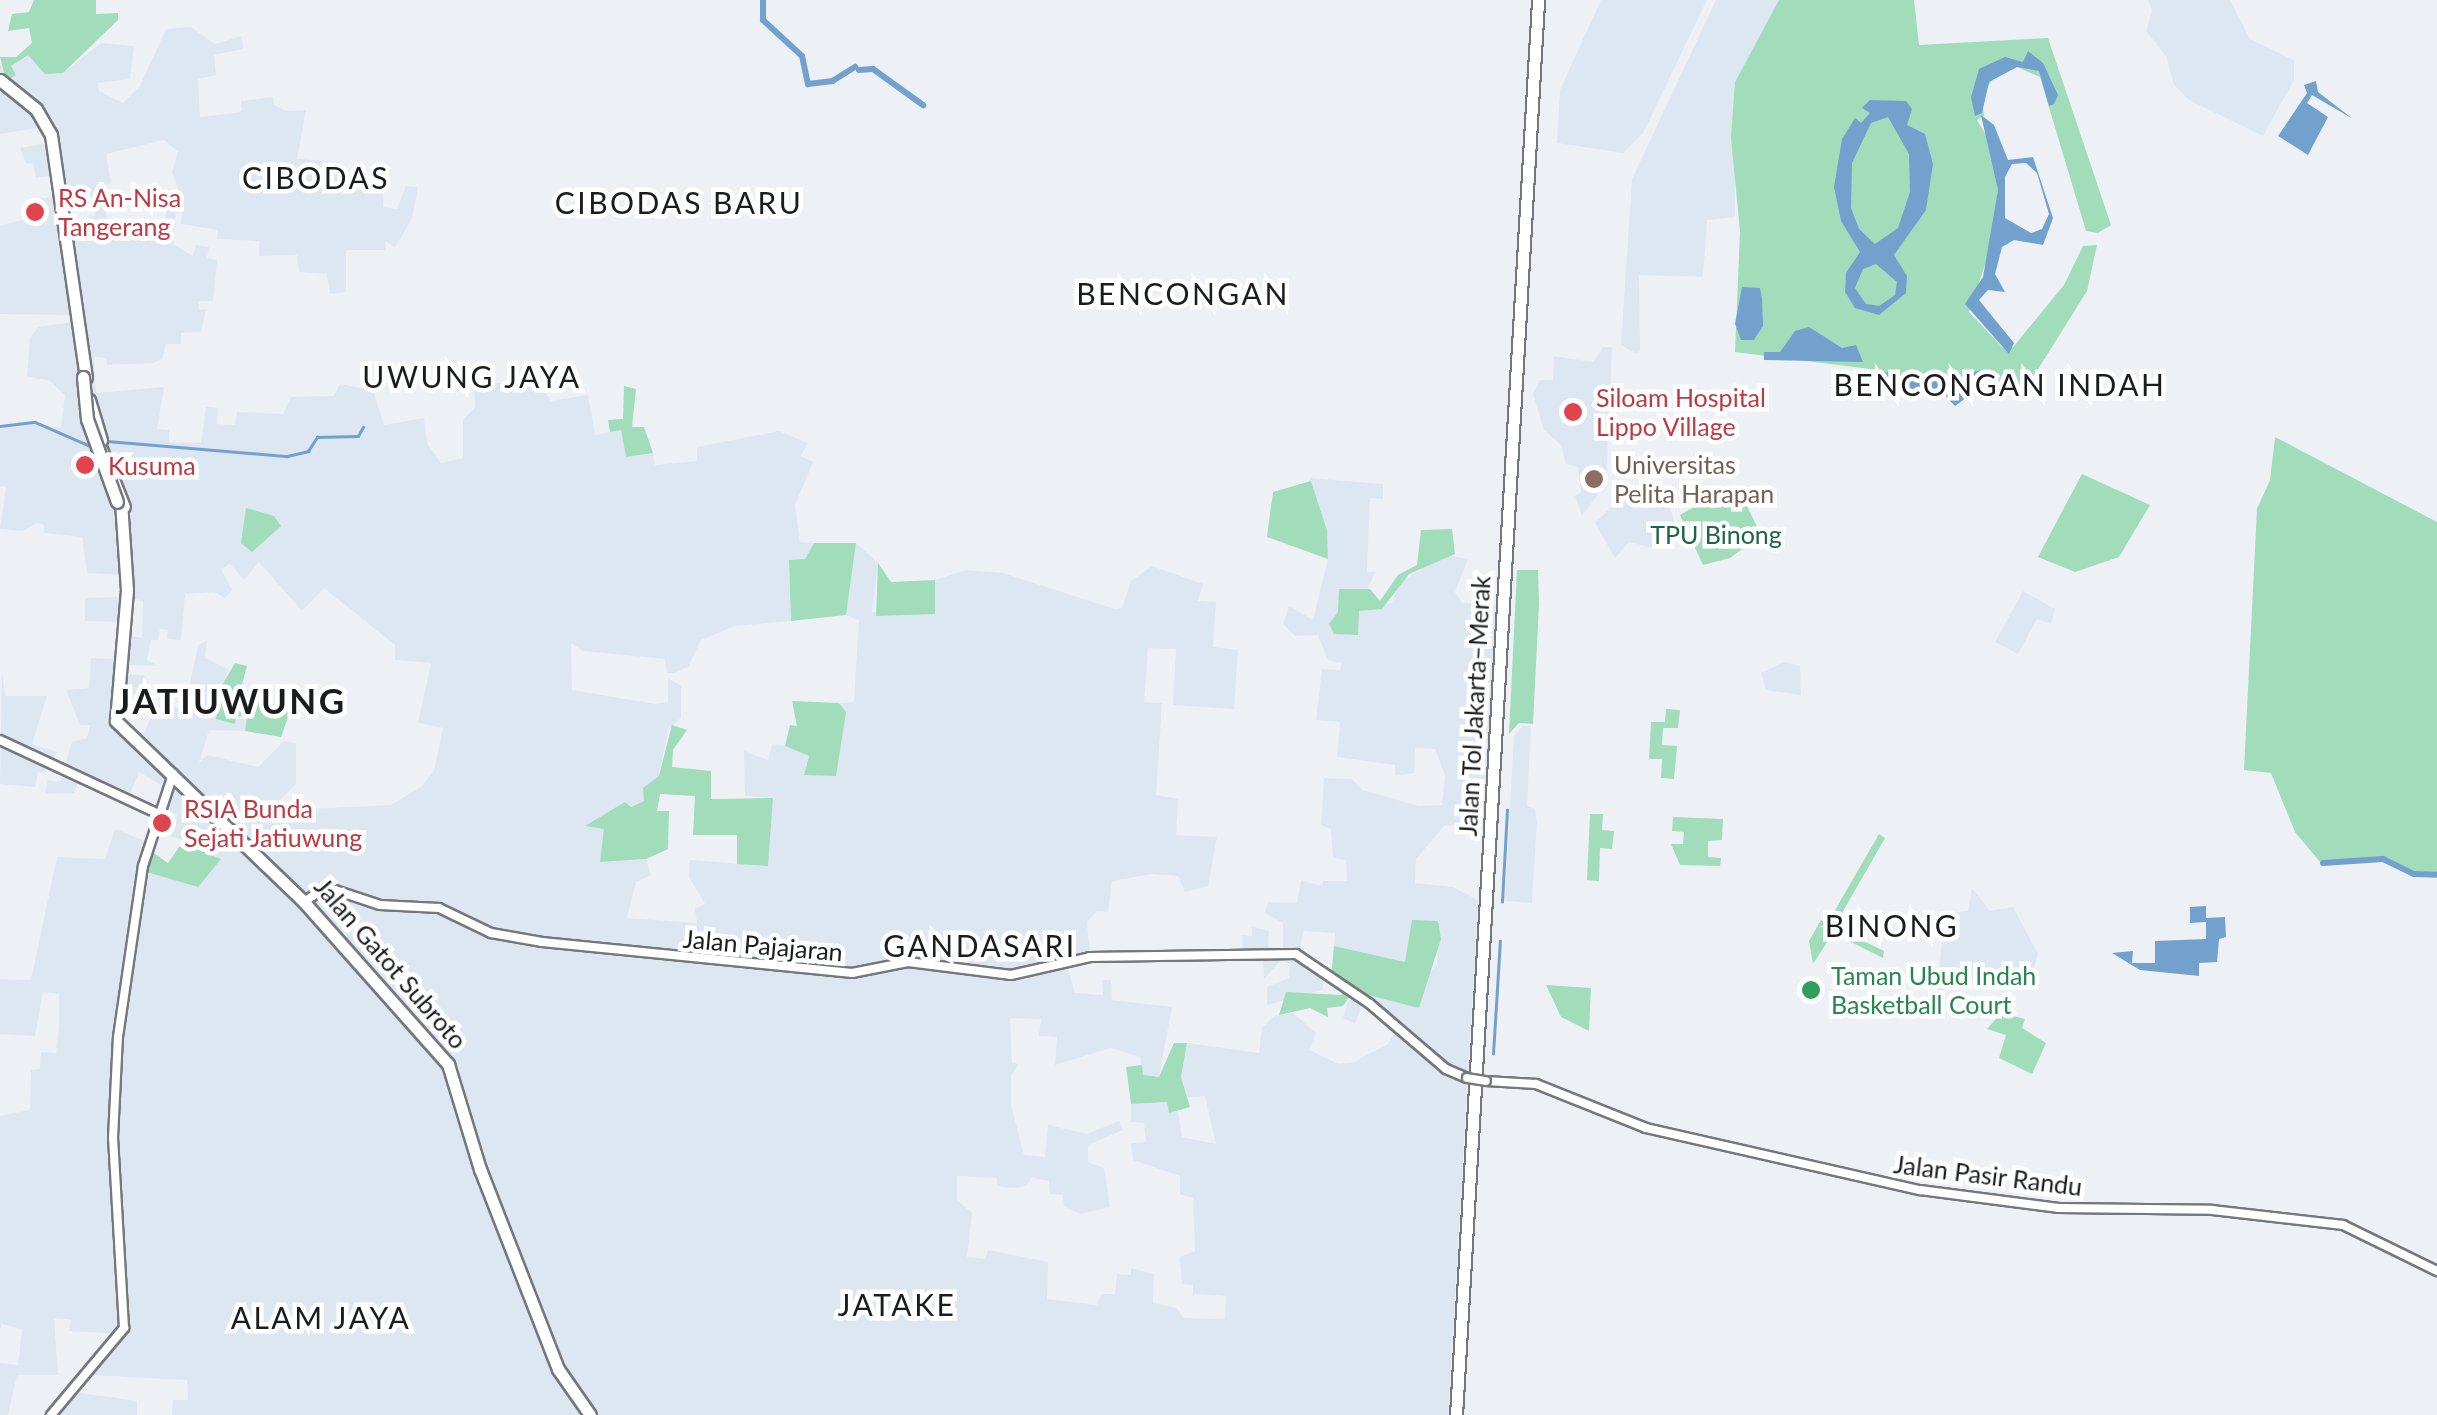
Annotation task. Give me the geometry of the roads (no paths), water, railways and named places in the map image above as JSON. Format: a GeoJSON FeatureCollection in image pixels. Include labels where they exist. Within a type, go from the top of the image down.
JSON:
{"type":"FeatureCollection","features":[{"type":"Feature","properties":{"kind":"highway","name":"Jalan Tol Jakarta–Merak"},"geometry":{"type":"LineString","coordinates":[[1459,1415],[1541,0]]}},
{"type":"Feature","properties":{"kind":"highway","name":"Jalan Gatot Subroto"},"geometry":{"type":"LineString","coordinates":[[6,87],[41,115],[51,135],[89,415],[119,502],[126,596],[116,721],[306,900],[430,1040],[452,1074],[506,1228],[565,1374],[594,1415]]}},
{"type":"Feature","properties":{"kind":"highway"},"geometry":{"type":"LineString","coordinates":[[82,357],[82,404],[123,503],[122,527]]}},
{"type":"Feature","properties":{"kind":"main road"},"geometry":{"type":"LineString","coordinates":[[0,740],[159,814]]}},
{"type":"Feature","properties":{"kind":"main road"},"geometry":{"type":"LineString","coordinates":[[52,1415],[124,1328],[113,1126],[142,866],[173,776]]}},
{"type":"Feature","properties":{"kind":"main road","name":"Jalan Pajajaran"},"geometry":{"type":"LineString","coordinates":[[306,900],[335,890],[380,905],[431,906],[492,933],[542,942],[852,973],[908,962],[1011,974],[1090,957],[1296,954],[1370,1004],[1446,1069],[1486,1082]]}},
{"type":"Feature","properties":{"kind":"main road","name":"Jalan Pasir Randu"},"geometry":{"type":"LineString","coordinates":[[1486,1082],[1536,1084],[1634,1123],[1920,1190],[2059,1208],[2212,1210],[2342,1225],[2437,1270]]}},
{"type":"Feature","properties":{"kind":"water"},"geometry":{"type":"Polygon","coordinates":[[[2028,51],[2043,63],[2058,95],[2054,104],[2049,106],[2039,71],[2017,67],[1989,82],[1982,113],[1975,116],[1971,97],[1979,69],[2005,57],[2023,62],[2028,51]]]}},
{"type":"Feature","properties":{"kind":"water"},"geometry":{"type":"Polygon","coordinates":[[[2316,81],[2318,92],[2353,119],[2312,95],[2307,103],[2328,117],[2308,155],[2278,136],[2307,93],[2304,85],[2316,81]]]}},
{"type":"Feature","properties":{"kind":"water"},"geometry":{"type":"Polygon","coordinates":[[[1870,100],[1906,101],[1912,109],[1907,125],[1925,134],[1933,164],[1926,210],[1894,255],[1907,276],[1906,293],[1879,315],[1855,308],[1845,292],[1846,273],[1860,252],[1841,221],[1834,187],[1842,139],[1855,118],[1861,123],[1870,113],[1862,108],[1870,100]],[[1888,117],[1871,123],[1852,163],[1851,208],[1859,229],[1875,244],[1898,228],[1910,192],[1909,154],[1888,117]],[[1876,264],[1863,269],[1855,288],[1866,304],[1879,306],[1895,295],[1897,282],[1876,264]]]}},
{"type":"Feature","properties":{"kind":"water"},"geometry":{"type":"Polygon","coordinates":[[[1981,115],[1994,125],[2008,160],[2033,157],[2053,218],[2043,245],[2014,240],[2002,247],[1995,274],[2005,292],[1988,290],[1979,300],[2014,343],[2009,354],[1965,304],[1983,277],[1998,190],[1981,115]],[[2026,163],[2012,164],[2005,177],[2005,218],[2031,233],[2042,229],[2049,214],[2037,173],[2026,163]]]}},
{"type":"Feature","properties":{"kind":"water"},"geometry":{"type":"Polygon","coordinates":[[[1742,287],[1760,288],[1763,326],[1754,340],[1741,340],[1735,324],[1742,287]]]}},
{"type":"Feature","properties":{"kind":"water"},"geometry":{"type":"Polygon","coordinates":[[[1809,327],[1842,348],[1856,345],[1863,362],[1764,360],[1764,352],[1780,352],[1795,331],[1809,327]]]}},
{"type":"Feature","properties":{"kind":"water"},"geometry":{"type":"Polygon","coordinates":[[[1981,370],[2001,382],[1998,397],[1974,392],[1955,406],[1938,388],[1905,396],[1884,378],[1884,372],[1917,378],[1933,372],[1949,379],[1981,370]]]}},
{"type":"Feature","properties":{"kind":"water"},"geometry":{"type":"Polygon","coordinates":[[[2206,906],[2206,918],[2225,917],[2226,937],[2219,939],[2217,962],[2199,963],[2199,976],[2140,970],[2112,953],[2133,951],[2132,963],[2155,963],[2155,941],[2206,939],[2206,922],[2190,923],[2190,907],[2206,906]]]}},
{"type":"Feature","properties":{"kind":"waterway"},"geometry":{"type":"LineString","coordinates":[[763,0],[763,20],[802,56],[808,84],[833,81]]}},
{"type":"Feature","properties":{"kind":"waterway"},"geometry":{"type":"LineString","coordinates":[[834,80],[855,67]]}},
{"type":"Feature","properties":{"kind":"waterway"},"geometry":{"type":"LineString","coordinates":[[859,70],[873,69],[923,105]]}},
{"type":"Feature","properties":{"kind":"waterway"},"geometry":{"type":"LineString","coordinates":[[0,426],[35,422],[90,446]]}},
{"type":"Feature","properties":{"kind":"waterway"},"geometry":{"type":"LineString","coordinates":[[107,441],[287,456],[308,451],[317,437],[358,436],[363,427]]}},
{"type":"Feature","properties":{"kind":"waterway"},"geometry":{"type":"LineString","coordinates":[[1502,902],[1507,810]]}},
{"type":"Feature","properties":{"kind":"waterway"},"geometry":{"type":"LineString","coordinates":[[2323,863],[2383,859],[2414,874],[2437,875]]}},
{"type":"Feature","properties":{"kind":"waterway"},"geometry":{"type":"LineString","coordinates":[[1493,1054],[1500,941]]}},
{"type":"Feature","properties":{"kind":"place","name":"RS An-Nisa Tangerang"},"geometry":{"type":"Point","coordinates":[35,212]}},
{"type":"Feature","properties":{"kind":"place","name":"Siloam Hospital Lippo Village"},"geometry":{"type":"Point","coordinates":[1573,412]}},
{"type":"Feature","properties":{"kind":"place","name":"Kusuma"},"geometry":{"type":"Point","coordinates":[85,465]}},
{"type":"Feature","properties":{"kind":"place","name":"Universitas Pelita Harapan"},"geometry":{"type":"Point","coordinates":[1594,479]}},
{"type":"Feature","properties":{"kind":"place","name":"RSIA Bunda Sejati Jatiuwung"},"geometry":{"type":"Point","coordinates":[162,823]}},
{"type":"Feature","properties":{"kind":"place","name":"Taman Ubud Indah Basketball Court"},"geometry":{"type":"Point","coordinates":[1811,990]}},
{"type":"Feature","properties":{"kind":"district","name":"CIBODAS"},"geometry":{"type":"Point","coordinates":[316,177]}},
{"type":"Feature","properties":{"kind":"district","name":"CIBODAS BARU"},"geometry":{"type":"Point","coordinates":[679,202]}},
{"type":"Feature","properties":{"kind":"district","name":"BENCONGAN"},"geometry":{"type":"Point","coordinates":[1183,293]}},
{"type":"Feature","properties":{"kind":"district","name":"UWUNG JAYA"},"geometry":{"type":"Point","coordinates":[472,376]}},
{"type":"Feature","properties":{"kind":"district","name":"BENCONGAN INDAH"},"geometry":{"type":"Point","coordinates":[2000,384]}},
{"type":"Feature","properties":{"kind":"district","name":"JATIUWUNG"},"geometry":{"type":"Point","coordinates":[231,700]}},
{"type":"Feature","properties":{"kind":"district","name":"BINONG"},"geometry":{"type":"Point","coordinates":[1892,925]}},
{"type":"Feature","properties":{"kind":"district","name":"GANDASARI"},"geometry":{"type":"Point","coordinates":[980,945]}},
{"type":"Feature","properties":{"kind":"district","name":"JATAKE"},"geometry":{"type":"Point","coordinates":[897,1304]}},
{"type":"Feature","properties":{"kind":"district","name":"ALAM JAYA"},"geometry":{"type":"Point","coordinates":[321,1317]}},
{"type":"Feature","properties":{"kind":"park label","name":"TPU Binong"},"geometry":{"type":"Point","coordinates":[1716,534]}}]}
